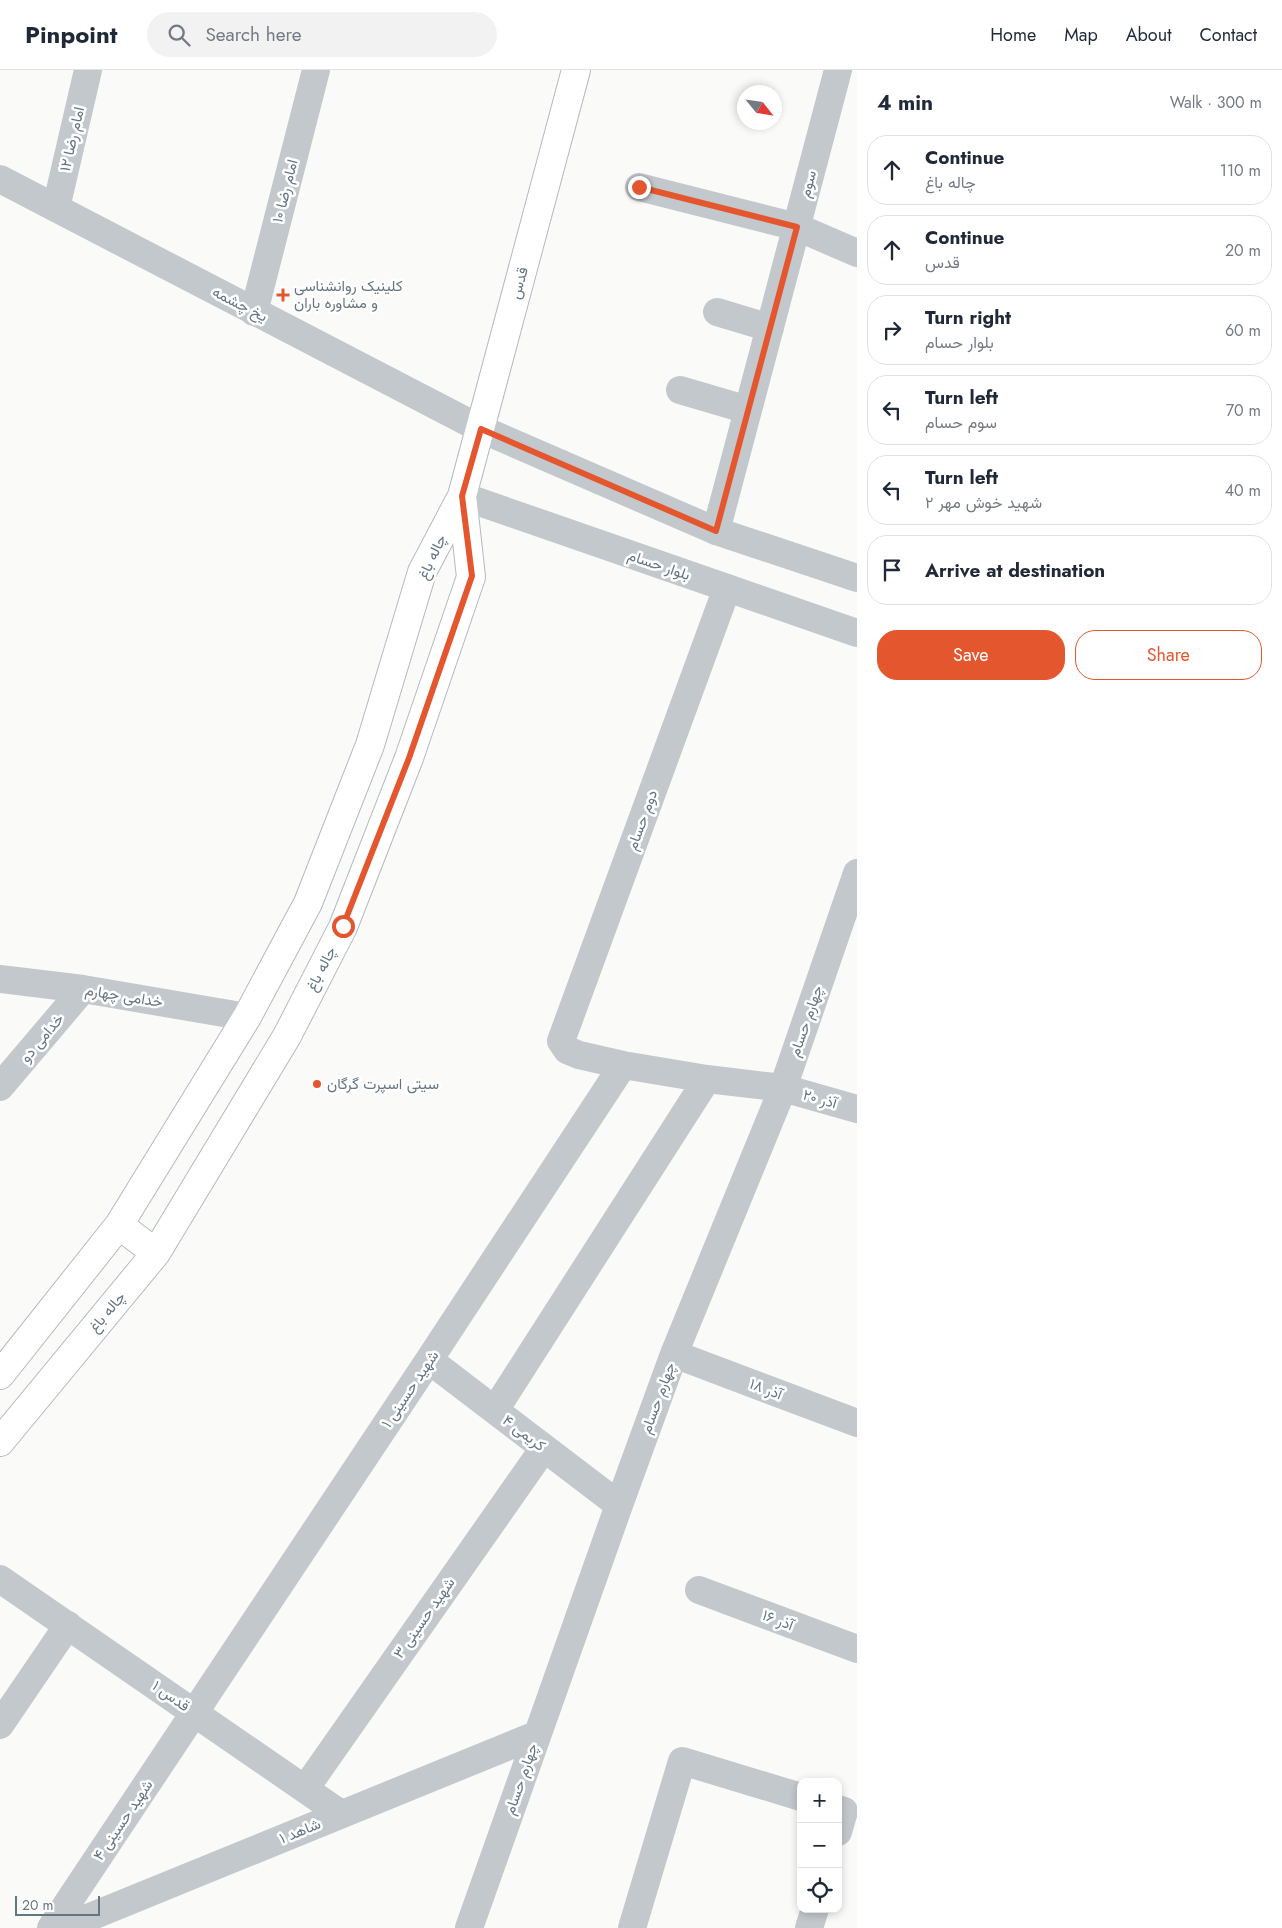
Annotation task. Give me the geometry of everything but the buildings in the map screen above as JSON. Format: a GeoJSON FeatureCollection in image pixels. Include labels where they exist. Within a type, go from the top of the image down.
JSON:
{"type":"FeatureCollection","features":[{"type":"Feature","properties":{"kind":"main road","name":"قدس"},"geometry":{"type":"LineString","coordinates":[[462,496],[576,70]]}},
{"type":"Feature","properties":{"kind":"main road","name":"چاله باغ"},"geometry":{"type":"LineString","coordinates":[[0,1375],[119,1225],[247,1017],[308,903],[370,746],[422,572],[462,496]]}},
{"type":"Feature","properties":{"kind":"main road","name":"چاله باغ"},"geometry":{"type":"LineString","coordinates":[[0,1442],[156,1253],[287,1036],[343,926],[409,758],[472,576],[462,496]]}},
{"type":"Feature","properties":{"kind":"main road"},"geometry":{"type":"LineString","coordinates":[[119,1225],[156,1253]]}},
{"type":"Feature","properties":{"kind":"street","name":"امام رضا ۱۲"},"geometry":{"type":"LineString","coordinates":[[56,208],[88,70]]}},
{"type":"Feature","properties":{"kind":"street","name":"امام رضا ۱۰"},"geometry":{"type":"LineString","coordinates":[[254,312],[316,70]]}},
{"type":"Feature","properties":{"kind":"street","name":"سوم"},"geometry":{"type":"LineString","coordinates":[[716,531],[838,70]]}},
{"type":"Feature","properties":{"kind":"street","name":"یخ چشمه"},"geometry":{"type":"LineString","coordinates":[[0,179],[481,429]]}},
{"type":"Feature","properties":{"kind":"street"},"geometry":{"type":"LineString","coordinates":[[639,187],[797,227],[857,253]]}},
{"type":"Feature","properties":{"kind":"street"},"geometry":{"type":"LineString","coordinates":[[717,312],[770,328]]}},
{"type":"Feature","properties":{"kind":"street"},"geometry":{"type":"LineString","coordinates":[[680,390],[748,410]]}},
{"type":"Feature","properties":{"kind":"street"},"geometry":{"type":"LineString","coordinates":[[481,429],[716,531],[857,578]]}},
{"type":"Feature","properties":{"kind":"street","name":"بلوار حسام"},"geometry":{"type":"LineString","coordinates":[[462,496],[857,633]]}},
{"type":"Feature","properties":{"kind":"street","name":"دوم حسام"},"geometry":{"type":"LineString","coordinates":[[567,1050],[561,1041],[727,588]]}},
{"type":"Feature","properties":{"kind":"street","name":"چهارم حسام"},"geometry":{"type":"LineString","coordinates":[[469,1928],[536,1735],[674,1354],[783,1088],[857,873]]}},
{"type":"Feature","properties":{"kind":"street","name":"خدامی چهارم"},"geometry":{"type":"LineString","coordinates":[[0,979],[83,989],[247,1017]]}},
{"type":"Feature","properties":{"kind":"street","name":"خدامی دو"},"geometry":{"type":"LineString","coordinates":[[0,1087],[83,989]]}},
{"type":"Feature","properties":{"kind":"street","name":"۲۰ آذر"},"geometry":{"type":"LineString","coordinates":[[567,1050],[579,1055],[623,1065],[707,1079],[783,1088],[857,1109]]}},
{"type":"Feature","properties":{"kind":"street","name":"۱ شهید حسینی"},"geometry":{"type":"LineString","coordinates":[[194,1713],[623,1065]]}},
{"type":"Feature","properties":{"kind":"street"},"geometry":{"type":"LineString","coordinates":[[495,1410],[707,1079]]}},
{"type":"Feature","properties":{"kind":"street","name":"۱۸ آذر"},"geometry":{"type":"LineString","coordinates":[[674,1354],[857,1424]]}},
{"type":"Feature","properties":{"kind":"street","name":"کریمی ۴"},"geometry":{"type":"LineString","coordinates":[[429,1360],[619,1505]]}},
{"type":"Feature","properties":{"kind":"street","name":"۳ شهید حسینی"},"geometry":{"type":"LineString","coordinates":[[305,1789],[544,1448]]}},
{"type":"Feature","properties":{"kind":"street","name":"قدس ۱"},"geometry":{"type":"LineString","coordinates":[[0,1579],[341,1814]]}},
{"type":"Feature","properties":{"kind":"street","name":"۱۶ آذر"},"geometry":{"type":"LineString","coordinates":[[700,1590],[857,1649]]}},
{"type":"Feature","properties":{"kind":"street"},"geometry":{"type":"LineString","coordinates":[[0,1725],[68,1625]]}},
{"type":"Feature","properties":{"kind":"street","name":"شهید حسینی ۴"},"geometry":{"type":"LineString","coordinates":[[52,1928],[194,1713]]}},
{"type":"Feature","properties":{"kind":"street","name":"۱ شاهد"},"geometry":{"type":"LineString","coordinates":[[64,1928],[536,1735]]}},
{"type":"Feature","properties":{"kind":"street"},"geometry":{"type":"LineString","coordinates":[[632,1928],[682,1761],[797,1796]]}},
{"type":"Feature","properties":{"kind":"street"},"geometry":{"type":"LineString","coordinates":[[809,1928],[814,1913]]}},
{"type":"Feature","properties":{"kind":"place","name":"کلینیک روانشناسی و مشاوره باران"},"geometry":{"type":"Point","coordinates":[283,295]}},
{"type":"Feature","properties":{"kind":"place","name":"سیتی اسپرت گرگان"},"geometry":{"type":"Point","coordinates":[317,1084]}},
{"type":"Feature","properties":{"kind":"route"},"geometry":{"type":"LineString","coordinates":[[343,926],[409,758],[472,576],[462,496],[481,429],[716,531],[797,227],[639,187]]}}]}
